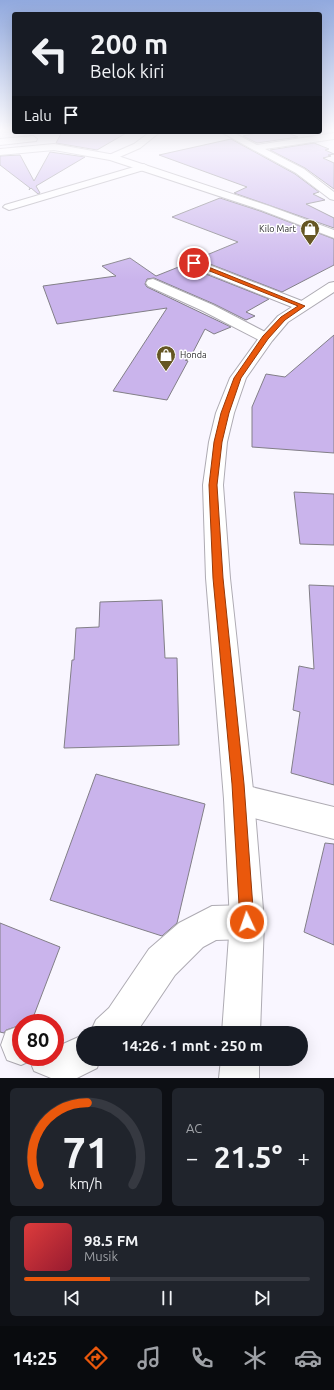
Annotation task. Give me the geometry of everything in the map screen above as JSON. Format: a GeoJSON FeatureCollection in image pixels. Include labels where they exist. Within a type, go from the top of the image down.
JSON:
{"type":"FeatureCollection","features":[{"type":"Feature","properties":{"kind":"main road"},"geometry":{"type":"LineString","coordinates":[[9,207],[102,179]]}},
{"type":"Feature","properties":{"kind":"main road"},"geometry":{"type":"LineString","coordinates":[[180,179],[334,234]]}},
{"type":"Feature","properties":{"kind":"main road"},"geometry":{"type":"LineString","coordinates":[[311,179],[334,197]]}},
{"type":"Feature","properties":{"kind":"main road"},"geometry":{"type":"LineString","coordinates":[[194,263],[302,306]]}},
{"type":"Feature","properties":{"kind":"main road"},"geometry":{"type":"LineString","coordinates":[[153,283],[208,308],[266,338]]}},
{"type":"Feature","properties":{"kind":"main road"},"geometry":{"type":"LineString","coordinates":[[241,1026],[247,922],[239,799],[218,578],[213,485],[218,442],[225,413],[238,378],[266,338],[283,319],[334,286]]}},
{"type":"Feature","properties":{"kind":"main road"},"geometry":{"type":"LineString","coordinates":[[239,799],[334,823]]}},
{"type":"Feature","properties":{"kind":"main road"},"geometry":{"type":"LineString","coordinates":[[117,1026],[122,1021],[162,962],[191,935],[212,923],[247,922]]}},
{"type":"Feature","properties":{"kind":"main road"},"geometry":{"type":"LineString","coordinates":[[64,1064],[76,1058]]}},
{"type":"Feature","properties":{"kind":"main road"},"geometry":{"type":"LineString","coordinates":[[239,1078],[240,1066]]}},
{"type":"Feature","properties":{"kind":"building"},"geometry":{"type":"Polygon","coordinates":[[[19,179],[33,179],[34,181],[35,179],[47,179],[36,186],[40,193],[38,194],[31,188],[29,190],[30,188],[19,179]]]}},
{"type":"Feature","properties":{"kind":"building"},"geometry":{"type":"Polygon","coordinates":[[[226,179],[302,179],[319,192],[313,194],[325,200],[306,204],[334,218],[334,228],[234,193],[247,187],[226,179]]]}},
{"type":"Feature","properties":{"kind":"building"},"geometry":{"type":"Polygon","coordinates":[[[321,179],[334,179],[334,189],[321,179]]]}},
{"type":"Feature","properties":{"kind":"building"},"geometry":{"type":"Polygon","coordinates":[[[220,198],[260,211],[334,239],[334,265],[282,292],[197,259],[238,242],[172,217],[220,198]]]}},
{"type":"Feature","properties":{"kind":"building"},"geometry":{"type":"Polygon","coordinates":[[[130,258],[156,276],[186,264],[188,267],[269,299],[246,312],[255,316],[246,320],[214,304],[154,278],[147,279],[145,284],[147,287],[231,327],[214,334],[205,329],[190,358],[185,360],[188,361],[167,400],[113,391],[167,308],[57,324],[43,286],[116,276],[102,266],[130,258]]]}},
{"type":"Feature","properties":{"kind":"building"},"geometry":{"type":"Polygon","coordinates":[[[334,335],[334,453],[252,447],[252,407],[266,374],[285,377],[334,335]]]}},
{"type":"Feature","properties":{"kind":"building"},"geometry":{"type":"Polygon","coordinates":[[[294,492],[334,494],[334,545],[300,544],[294,492]]]}},
{"type":"Feature","properties":{"kind":"building"},"geometry":{"type":"Polygon","coordinates":[[[309,585],[334,586],[334,785],[291,773],[300,712],[293,710],[299,666],[314,669],[309,585]]]}},
{"type":"Feature","properties":{"kind":"building"},"geometry":{"type":"Polygon","coordinates":[[[162,600],[165,658],[177,658],[179,745],[64,748],[76,628],[99,627],[100,602],[162,600]]]}},
{"type":"Feature","properties":{"kind":"building"},"geometry":{"type":"Polygon","coordinates":[[[96,774],[205,804],[177,923],[162,936],[50,900],[96,774]]]}},
{"type":"Feature","properties":{"kind":"building"},"geometry":{"type":"Polygon","coordinates":[[[325,843],[334,844],[334,945],[304,932],[325,843]]]}},
{"type":"Feature","properties":{"kind":"building"},"geometry":{"type":"Polygon","coordinates":[[[0,923],[60,947],[34,1014],[12,1014],[12,1028],[6,1030],[4,1033],[0,1032],[0,923]]]}},
{"type":"Feature","properties":{"kind":"place","name":"Kilo Mart"},"geometry":{"type":"Point","coordinates":[310,246]}},
{"type":"Feature","properties":{"kind":"place","name":"Honda"},"geometry":{"type":"Point","coordinates":[166,372]}},
{"type":"Feature","properties":{"kind":"route"},"geometry":{"type":"LineString","coordinates":[[194,263],[302,306],[283,319],[266,338],[238,378],[225,413],[218,442],[213,485],[218,578],[231,697],[247,922]]}}]}
